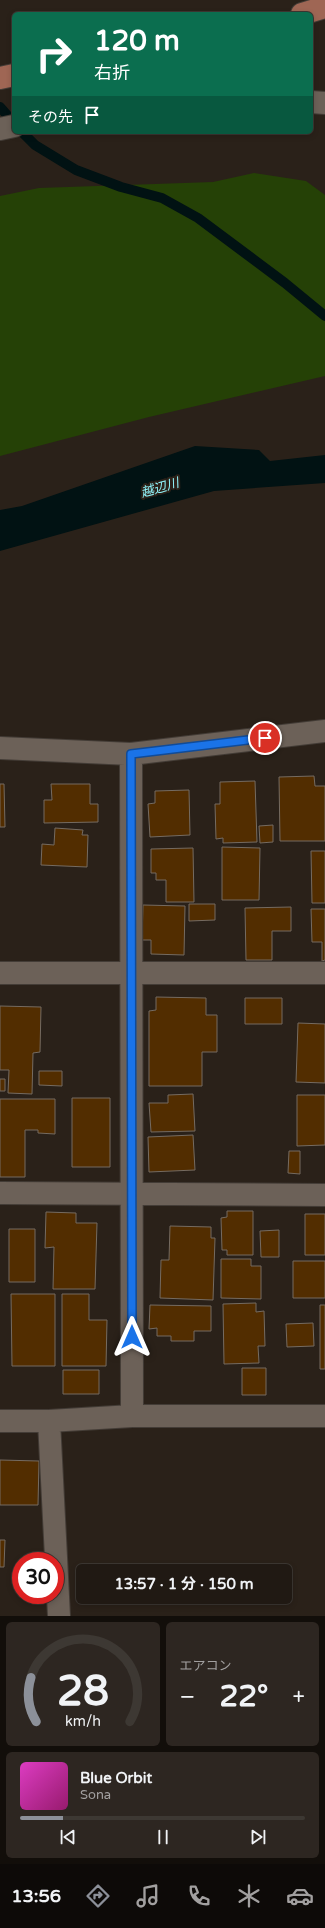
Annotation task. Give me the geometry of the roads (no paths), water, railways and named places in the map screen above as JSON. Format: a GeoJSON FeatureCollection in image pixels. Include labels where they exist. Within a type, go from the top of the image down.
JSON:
{"type":"FeatureCollection","features":[{"type":"Feature","properties":{"kind":"main road"},"geometry":{"type":"LineString","coordinates":[[309,12],[325,7]]}},
{"type":"Feature","properties":{"kind":"main road"},"geometry":{"type":"LineString","coordinates":[[0,78],[12,75]]}},
{"type":"Feature","properties":{"kind":"street"},"geometry":{"type":"LineString","coordinates":[[313,102],[325,104]]}},
{"type":"Feature","properties":{"kind":"street"},"geometry":{"type":"LineString","coordinates":[[0,129],[12,126]]}},
{"type":"Feature","properties":{"kind":"street"},"geometry":{"type":"LineString","coordinates":[[0,748],[131,754],[325,731]]}},
{"type":"Feature","properties":{"kind":"street"},"geometry":{"type":"LineString","coordinates":[[131,754],[130,973],[132,1416]]}},
{"type":"Feature","properties":{"kind":"street"},"geometry":{"type":"LineString","coordinates":[[0,973],[325,973]]}},
{"type":"Feature","properties":{"kind":"street"},"geometry":{"type":"LineString","coordinates":[[0,1193],[325,1195]]}},
{"type":"Feature","properties":{"kind":"street"},"geometry":{"type":"LineString","coordinates":[[0,1421],[49,1421],[132,1416],[325,1416]]}},
{"type":"Feature","properties":{"kind":"street"},"geometry":{"type":"LineString","coordinates":[[49,1421],[59,1616]]}},
{"type":"Feature","properties":{"kind":"water","name":"越辺川"},"geometry":{"type":"Polygon","coordinates":[[[195,446],[259,450],[270,461],[325,455],[325,483],[214,491],[0,551],[0,510],[22,506],[195,446]]]}},
{"type":"Feature","properties":{"kind":"waterway"},"geometry":{"type":"LineString","coordinates":[[0,107],[12,121]]}},
{"type":"Feature","properties":{"kind":"waterway"},"geometry":{"type":"LineString","coordinates":[[24,134],[35,145],[76,170],[121,187],[162,198],[198,218],[285,283],[325,316]]}}]}
